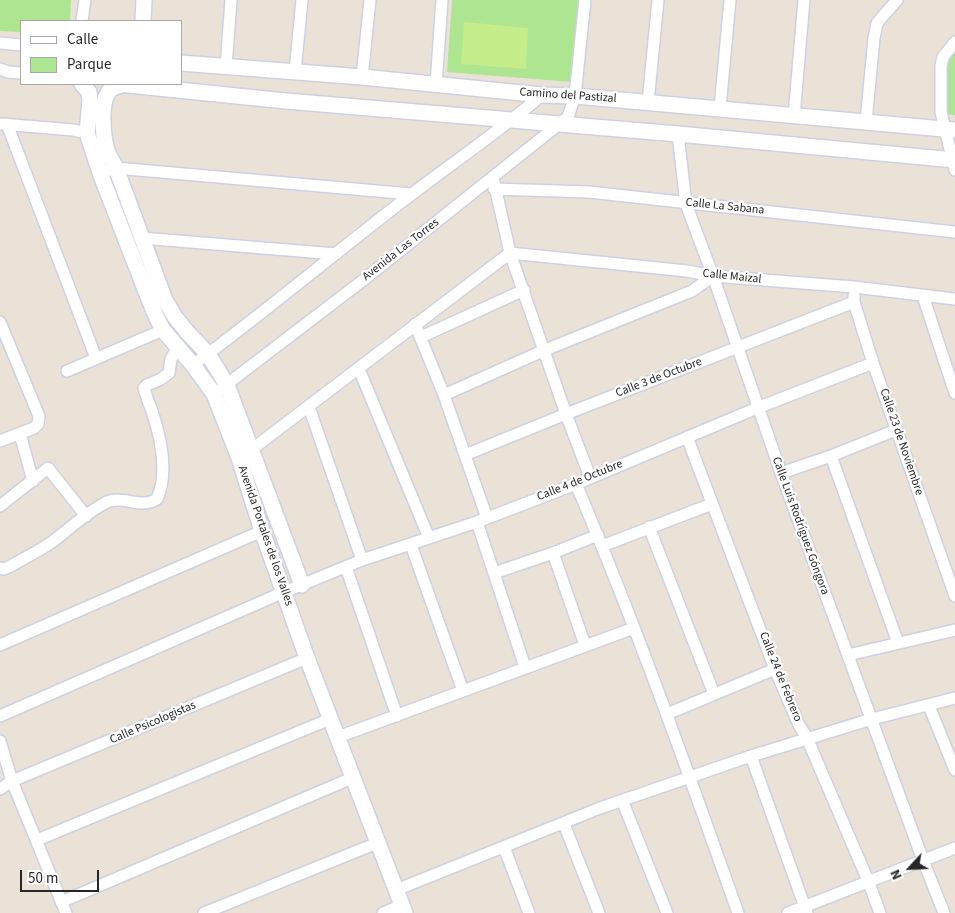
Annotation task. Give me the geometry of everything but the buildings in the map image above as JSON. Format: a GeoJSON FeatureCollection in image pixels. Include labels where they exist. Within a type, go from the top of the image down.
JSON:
{"type":"FeatureCollection","features":[{"type":"Feature","properties":{"kind":"street"},"geometry":{"type":"LineString","coordinates":[[82,20],[85,0]]}},
{"type":"Feature","properties":{"kind":"street"},"geometry":{"type":"LineString","coordinates":[[142,20],[144,0]]}},
{"type":"Feature","properties":{"kind":"street"},"geometry":{"type":"LineString","coordinates":[[226,67],[231,0]]}},
{"type":"Feature","properties":{"kind":"street"},"geometry":{"type":"LineString","coordinates":[[295,72],[302,0]]}},
{"type":"Feature","properties":{"kind":"street"},"geometry":{"type":"LineString","coordinates":[[362,78],[370,0]]}},
{"type":"Feature","properties":{"kind":"street"},"geometry":{"type":"LineString","coordinates":[[436,85],[442,0]]}},
{"type":"Feature","properties":{"kind":"street","name":"Avenida Las Torres"},"geometry":{"type":"LineString","coordinates":[[214,394],[494,183],[568,117],[576,96],[585,0]]}},
{"type":"Feature","properties":{"kind":"street"},"geometry":{"type":"LineString","coordinates":[[648,102],[658,0]]}},
{"type":"Feature","properties":{"kind":"street"},"geometry":{"type":"LineString","coordinates":[[720,108],[730,0]]}},
{"type":"Feature","properties":{"kind":"street"},"geometry":{"type":"LineString","coordinates":[[794,116],[804,0]]}},
{"type":"Feature","properties":{"kind":"street"},"geometry":{"type":"LineString","coordinates":[[866,122],[877,23],[897,0]]}},
{"type":"Feature","properties":{"kind":"street"},"geometry":{"type":"LineString","coordinates":[[134,85],[286,101],[678,134],[954,163],[950,130],[941,112],[941,66],[942,57],[955,42]]}},
{"type":"Feature","properties":{"kind":"street"},"geometry":{"type":"LineString","coordinates":[[0,43],[20,45]]}},
{"type":"Feature","properties":{"kind":"street","name":"Camino del Pastizal"},"geometry":{"type":"LineString","coordinates":[[182,63],[720,108],[950,130]]}},
{"type":"Feature","properties":{"kind":"street"},"geometry":{"type":"LineString","coordinates":[[0,69],[20,73]]}},
{"type":"Feature","properties":{"kind":"street"},"geometry":{"type":"LineString","coordinates":[[83,85],[88,92],[90,100],[87,133],[4,124],[96,358]]}},
{"type":"Feature","properties":{"kind":"street","name":"Avenida Portales de los Valles"},"geometry":{"type":"LineString","coordinates":[[134,85],[112,89],[107,94],[103,110],[107,150],[116,168],[165,300],[175,317],[208,354],[227,385],[302,585]]}},
{"type":"Feature","properties":{"kind":"street"},"geometry":{"type":"LineString","coordinates":[[193,365],[277,302],[412,194],[542,94]]}},
{"type":"Feature","properties":{"kind":"street","name":"Avenida Portales de los Valles"},"geometry":{"type":"LineString","coordinates":[[87,133],[100,173],[155,314],[163,330],[193,365],[214,394],[239,458],[262,531],[307,658],[403,909]]}},
{"type":"Feature","properties":{"kind":"street","name":"Calle Luis Rodríguez Góngora"},"geometry":{"type":"LineString","coordinates":[[678,134],[686,204],[713,276],[757,408],[944,913]]}},
{"type":"Feature","properties":{"kind":"street"},"geometry":{"type":"LineString","coordinates":[[100,173],[116,168],[412,194]]}},
{"type":"Feature","properties":{"kind":"street"},"geometry":{"type":"LineString","coordinates":[[494,183],[510,253],[590,477]]}},
{"type":"Feature","properties":{"kind":"street","name":"Calle La Sabana"},"geometry":{"type":"LineString","coordinates":[[494,183],[955,232]]}},
{"type":"Feature","properties":{"kind":"street"},"geometry":{"type":"LineString","coordinates":[[142,238],[336,254]]}},
{"type":"Feature","properties":{"kind":"street"},"geometry":{"type":"LineString","coordinates":[[252,450],[510,253]]}},
{"type":"Feature","properties":{"kind":"street","name":"Calle Maizal"},"geometry":{"type":"LineString","coordinates":[[510,253],[687,271],[713,276],[854,287],[955,299]]}},
{"type":"Feature","properties":{"kind":"street"},"geometry":{"type":"LineString","coordinates":[[444,396],[545,350],[692,291],[713,276]]}},
{"type":"Feature","properties":{"kind":"street","name":"Calle 23 de Noviembre"},"geometry":{"type":"LineString","coordinates":[[854,287],[854,302],[873,363],[955,596]]}},
{"type":"Feature","properties":{"kind":"street"},"geometry":{"type":"LineString","coordinates":[[421,337],[524,290]]}},
{"type":"Feature","properties":{"kind":"street"},"geometry":{"type":"LineString","coordinates":[[923,296],[955,393]]}},
{"type":"Feature","properties":{"kind":"street","name":"Calle 3 de Octubre"},"geometry":{"type":"LineString","coordinates":[[465,455],[854,302]]}},
{"type":"Feature","properties":{"kind":"street"},"geometry":{"type":"LineString","coordinates":[[0,322],[39,416],[38,424],[34,428],[0,441]]}},
{"type":"Feature","properties":{"kind":"street"},"geometry":{"type":"LineString","coordinates":[[415,324],[465,455],[494,573],[525,667]]}},
{"type":"Feature","properties":{"kind":"street"},"geometry":{"type":"LineString","coordinates":[[67,371],[163,330]]}},
{"type":"Feature","properties":{"kind":"street"},"geometry":{"type":"LineString","coordinates":[[0,568],[9,567],[50,544],[105,503],[116,499],[138,504],[157,500],[160,493],[163,468],[160,438],[144,388],[162,379],[169,373],[171,360],[178,347]]}},
{"type":"Feature","properties":{"kind":"street","name":"Calle 4 de Octubre"},"geometry":{"type":"LineString","coordinates":[[0,716],[362,560],[482,520],[576,484],[757,408],[873,363]]}},
{"type":"Feature","properties":{"kind":"street"},"geometry":{"type":"LineString","coordinates":[[359,369],[429,538]]}},
{"type":"Feature","properties":{"kind":"street"},"geometry":{"type":"LineString","coordinates":[[309,407],[362,560]]}},
{"type":"Feature","properties":{"kind":"street"},"geometry":{"type":"LineString","coordinates":[[781,473],[831,456],[896,430]]}},
{"type":"Feature","properties":{"kind":"street"},"geometry":{"type":"LineString","coordinates":[[20,434],[33,481]]}},
{"type":"Feature","properties":{"kind":"street","name":"Calle 24 de Febrero"},"geometry":{"type":"LineString","coordinates":[[687,438],[775,670],[799,725],[807,738],[880,913]]}},
{"type":"Feature","properties":{"kind":"street"},"geometry":{"type":"LineString","coordinates":[[831,456],[898,642]]}},
{"type":"Feature","properties":{"kind":"street"},"geometry":{"type":"LineString","coordinates":[[0,506],[48,468],[86,516]]}},
{"type":"Feature","properties":{"kind":"street"},"geometry":{"type":"LineString","coordinates":[[576,484],[600,540],[667,714],[738,913]]}},
{"type":"Feature","properties":{"kind":"street"},"geometry":{"type":"LineString","coordinates":[[494,573],[649,527],[712,504]]}},
{"type":"Feature","properties":{"kind":"street"},"geometry":{"type":"LineString","coordinates":[[649,527],[714,694]]}},
{"type":"Feature","properties":{"kind":"street"},"geometry":{"type":"LineString","coordinates":[[0,645],[262,531]]}},
{"type":"Feature","properties":{"kind":"street"},"geometry":{"type":"LineString","coordinates":[[410,545],[463,692]]}},
{"type":"Feature","properties":{"kind":"street"},"geometry":{"type":"LineString","coordinates":[[553,554],[585,645]]}},
{"type":"Feature","properties":{"kind":"street"},"geometry":{"type":"LineString","coordinates":[[944,565],[955,561]]}},
{"type":"Feature","properties":{"kind":"street"},"geometry":{"type":"LineString","coordinates":[[346,567],[397,716]]}},
{"type":"Feature","properties":{"kind":"street"},"geometry":{"type":"LineString","coordinates":[[338,738],[634,628]]}},
{"type":"Feature","properties":{"kind":"street"},"geometry":{"type":"LineString","coordinates":[[848,655],[955,630]]}},
{"type":"Feature","properties":{"kind":"street","name":"Calle Psicologistas"},"geometry":{"type":"LineString","coordinates":[[0,789],[12,781],[307,658]]}},
{"type":"Feature","properties":{"kind":"street"},"geometry":{"type":"LineString","coordinates":[[667,714],[775,670]]}},
{"type":"Feature","properties":{"kind":"street"},"geometry":{"type":"LineString","coordinates":[[396,890],[622,800],[690,776],[807,738],[955,698]]}},
{"type":"Feature","properties":{"kind":"street"},"geometry":{"type":"LineString","coordinates":[[929,706],[955,770]]}},
{"type":"Feature","properties":{"kind":"street"},"geometry":{"type":"LineString","coordinates":[[37,840],[330,719]]}},
{"type":"Feature","properties":{"kind":"street"},"geometry":{"type":"LineString","coordinates":[[0,741],[12,781],[66,913]]}},
{"type":"Feature","properties":{"kind":"street"},"geometry":{"type":"LineString","coordinates":[[751,756],[806,910]]}},
{"type":"Feature","properties":{"kind":"street"},"geometry":{"type":"LineString","coordinates":[[61,902],[352,778]]}},
{"type":"Feature","properties":{"kind":"street"},"geometry":{"type":"LineString","coordinates":[[622,800],[667,913]]}},
{"type":"Feature","properties":{"kind":"street"},"geometry":{"type":"LineString","coordinates":[[564,824],[599,913]]}},
{"type":"Feature","properties":{"kind":"street"},"geometry":{"type":"LineString","coordinates":[[204,913],[377,843]]}},
{"type":"Feature","properties":{"kind":"street"},"geometry":{"type":"LineString","coordinates":[[504,847],[530,913]]}},
{"type":"Feature","properties":{"kind":"street"},"geometry":{"type":"LineString","coordinates":[[788,913],[806,910],[955,848]]}},
{"type":"Feature","properties":{"kind":"street"},"geometry":{"type":"LineString","coordinates":[[383,913],[403,909]]}},
{"type":"Feature","properties":{"kind":"green space"},"geometry":{"type":"Polygon","coordinates":[[[0,0],[71,0],[70,20],[20,20],[20,32],[0,31],[0,0]]]}},
{"type":"Feature","properties":{"kind":"green space"},"geometry":{"type":"Polygon","coordinates":[[[452,0],[578,0],[572,82],[447,72],[452,0]]]}},
{"type":"Feature","properties":{"kind":"green space"},"geometry":{"type":"Polygon","coordinates":[[[464,22],[528,28],[526,69],[461,64],[464,22]]]}},
{"type":"Feature","properties":{"kind":"green space"},"geometry":{"type":"Polygon","coordinates":[[[955,47],[955,115],[944,114],[948,54],[955,47]]]}}]}
